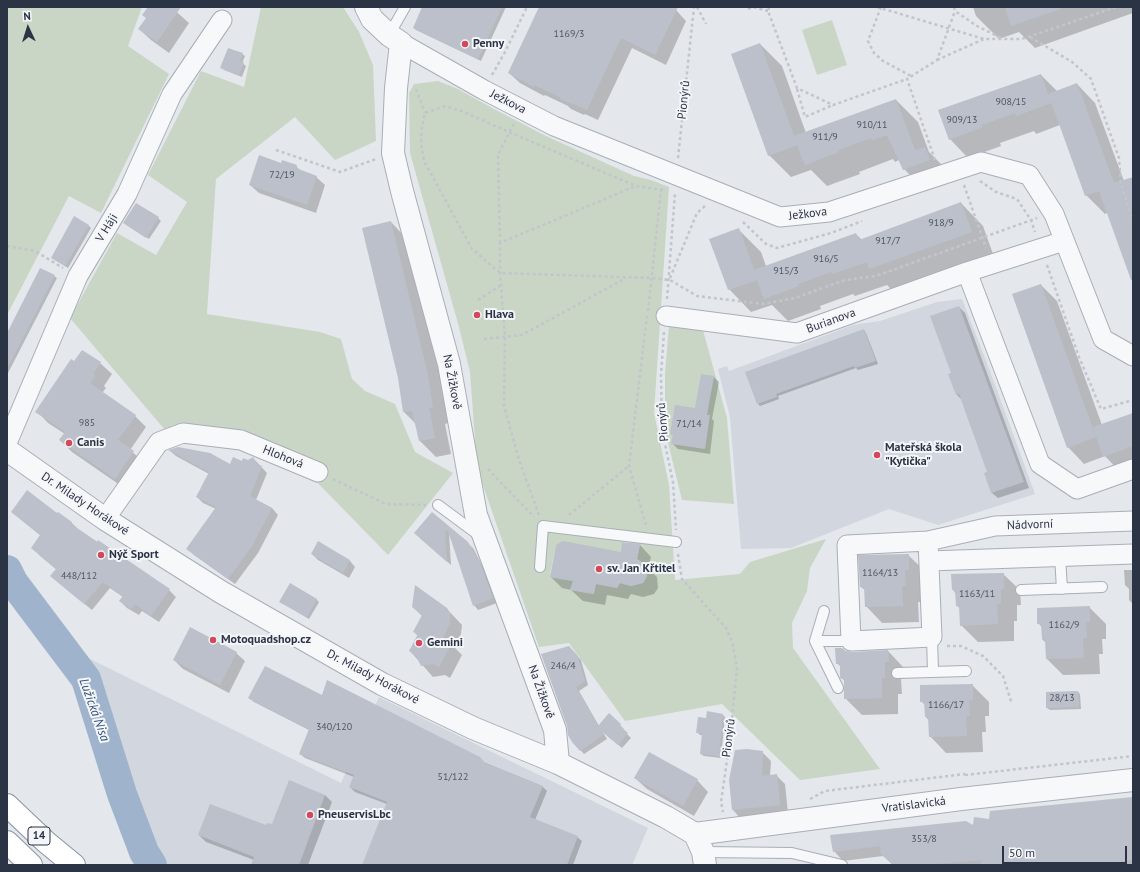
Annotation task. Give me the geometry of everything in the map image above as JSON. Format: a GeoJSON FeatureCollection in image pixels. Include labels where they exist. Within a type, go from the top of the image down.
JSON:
{"type":"FeatureCollection","features":[{"type":"Feature","properties":{"kind":"highway","name":"14"},"geometry":{"type":"LineString","coordinates":[[7,804],[46,842],[74,865]]}},
{"type":"Feature","properties":{"kind":"highway","name":"14"},"geometry":{"type":"LineString","coordinates":[[7,842],[30,865]]}},
{"type":"Feature","properties":{"kind":"street"},"geometry":{"type":"LineString","coordinates":[[366,7],[372,19],[395,39]]}},
{"type":"Feature","properties":{"kind":"street","name":"V Háji"},"geometry":{"type":"LineString","coordinates":[[7,443],[78,276],[127,194],[172,94],[222,20]]}},
{"type":"Feature","properties":{"kind":"street","name":"Ježkova"},"geometry":{"type":"LineString","coordinates":[[395,39],[484,90],[554,126],[780,218],[829,212],[981,162],[1029,175],[1052,212],[1103,339],[1133,356]]}},
{"type":"Feature","properties":{"kind":"street","name":"Na Žižkově"},"geometry":{"type":"LineString","coordinates":[[395,39],[396,88],[393,153],[397,194],[449,364],[476,515],[556,730],[558,763]]}},
{"type":"Feature","properties":{"kind":"street","name":"Burianova"},"geometry":{"type":"LineString","coordinates":[[666,316],[797,333],[967,272],[1064,241]]}},
{"type":"Feature","properties":{"kind":"street"},"geometry":{"type":"LineString","coordinates":[[967,272],[1040,464],[1077,489],[1133,469]]}},
{"type":"Feature","properties":{"kind":"street","name":"Hlohová"},"geometry":{"type":"LineString","coordinates":[[105,519],[159,442],[183,433],[241,440],[318,472]]}},
{"type":"Feature","properties":{"kind":"street","name":"Dr. Milady Horákové"},"geometry":{"type":"LineString","coordinates":[[7,450],[105,519],[221,592],[392,689],[473,728],[558,763],[666,817],[701,850]]}},
{"type":"Feature","properties":{"kind":"street","name":"Nádvorní"},"geometry":{"type":"LineString","coordinates":[[851,641],[847,545],[928,542],[995,526],[1133,522]]}},
{"type":"Feature","properties":{"kind":"street"},"geometry":{"type":"LineString","coordinates":[[851,641],[932,637],[928,542]]}},
{"type":"Feature","properties":{"kind":"street"},"geometry":{"type":"LineString","coordinates":[[929,561],[1133,554]]}},
{"type":"Feature","properties":{"kind":"street","name":"Vratislavická"},"geometry":{"type":"LineString","coordinates":[[701,850],[961,799],[1133,780]]}},
{"type":"Feature","properties":{"kind":"lane"},"geometry":{"type":"LineString","coordinates":[[395,39],[404,7]]}},
{"type":"Feature","properties":{"kind":"lane"},"geometry":{"type":"LineString","coordinates":[[438,506],[485,539]]}},
{"type":"Feature","properties":{"kind":"lane"},"geometry":{"type":"LineString","coordinates":[[540,567],[543,526],[676,542]]}},
{"type":"Feature","properties":{"kind":"lane"},"geometry":{"type":"LineString","coordinates":[[1060,556],[1062,589]]}},
{"type":"Feature","properties":{"kind":"lane"},"geometry":{"type":"LineString","coordinates":[[1021,590],[1102,588]]}},
{"type":"Feature","properties":{"kind":"lane"},"geometry":{"type":"LineString","coordinates":[[824,611],[815,641],[838,688]]}},
{"type":"Feature","properties":{"kind":"lane"},"geometry":{"type":"LineString","coordinates":[[932,637],[933,672]]}},
{"type":"Feature","properties":{"kind":"lane"},"geometry":{"type":"LineString","coordinates":[[815,641],[851,641]]}},
{"type":"Feature","properties":{"kind":"lane"},"geometry":{"type":"LineString","coordinates":[[897,673],[966,671]]}},
{"type":"Feature","properties":{"kind":"lane"},"geometry":{"type":"LineString","coordinates":[[701,850],[792,853],[842,865]]}},
{"type":"Feature","properties":{"kind":"path"},"geometry":{"type":"LineString","coordinates":[[484,90],[527,7]]}},
{"type":"Feature","properties":{"kind":"path"},"geometry":{"type":"LineString","coordinates":[[696,7],[706,24]]}},
{"type":"Feature","properties":{"kind":"path","name":"Pionýrů"},"geometry":{"type":"LineString","coordinates":[[696,7],[676,176],[670,280],[660,376],[662,430],[673,482],[676,542],[682,579],[726,628],[732,641],[737,667],[730,740],[721,802],[724,818]]}},
{"type":"Feature","properties":{"kind":"path"},"geometry":{"type":"LineString","coordinates":[[748,9],[752,7],[768,11]]}},
{"type":"Feature","properties":{"kind":"path"},"geometry":{"type":"LineString","coordinates":[[769,7],[768,11],[797,88],[805,117],[832,105],[907,79],[937,60],[984,39]]}},
{"type":"Feature","properties":{"kind":"path"},"geometry":{"type":"LineString","coordinates":[[877,7],[984,39],[1022,39],[1116,7]]}},
{"type":"Feature","properties":{"kind":"path"},"geometry":{"type":"LineString","coordinates":[[937,60],[950,28],[955,11],[954,7]]}},
{"type":"Feature","properties":{"kind":"path"},"geometry":{"type":"LineString","coordinates":[[881,8],[868,41],[874,53],[883,61],[911,76]]}},
{"type":"Feature","properties":{"kind":"path"},"geometry":{"type":"LineString","coordinates":[[955,11],[977,26],[1003,39]]}},
{"type":"Feature","properties":{"kind":"path"},"geometry":{"type":"LineString","coordinates":[[1029,37],[1072,62],[1091,79],[1119,158],[1121,184],[1133,221]]}},
{"type":"Feature","properties":{"kind":"path"},"geometry":{"type":"LineString","coordinates":[[907,79],[940,176]]}},
{"type":"Feature","properties":{"kind":"path"},"geometry":{"type":"LineString","coordinates":[[797,88],[832,105]]}},
{"type":"Feature","properties":{"kind":"path"},"geometry":{"type":"LineString","coordinates":[[650,539],[628,466],[652,278],[661,190],[636,186],[464,112],[445,106],[425,113],[422,126],[421,143],[424,161],[472,249],[500,273],[652,278],[670,280],[697,296],[763,304],[796,298],[845,280],[876,276],[1052,212]]}},
{"type":"Feature","properties":{"kind":"path"},"geometry":{"type":"LineString","coordinates":[[521,109],[498,155],[500,273],[505,337],[504,406],[519,460],[543,526]]}},
{"type":"Feature","properties":{"kind":"path"},"geometry":{"type":"LineString","coordinates":[[276,150],[340,172],[393,153]]}},
{"type":"Feature","properties":{"kind":"path"},"geometry":{"type":"LineString","coordinates":[[978,180],[996,192],[1017,199],[1030,220],[1079,357],[1101,409],[1133,400]]}},
{"type":"Feature","properties":{"kind":"path"},"geometry":{"type":"LineString","coordinates":[[971,182],[963,184],[992,264]]}},
{"type":"Feature","properties":{"kind":"path"},"geometry":{"type":"LineString","coordinates":[[500,243],[636,186]]}},
{"type":"Feature","properties":{"kind":"path"},"geometry":{"type":"LineString","coordinates":[[670,280],[697,213],[708,203]]}},
{"type":"Feature","properties":{"kind":"path"},"geometry":{"type":"LineString","coordinates":[[7,246],[35,251],[78,276]]}},
{"type":"Feature","properties":{"kind":"path"},"geometry":{"type":"LineString","coordinates":[[484,339],[522,335],[627,277]]}},
{"type":"Feature","properties":{"kind":"path"},"geometry":{"type":"LineString","coordinates":[[478,300],[501,284]]}},
{"type":"Feature","properties":{"kind":"path"},"geometry":{"type":"LineString","coordinates":[[485,466],[543,526]]}},
{"type":"Feature","properties":{"kind":"path"},"geometry":{"type":"LineString","coordinates":[[554,527],[628,466]]}},
{"type":"Feature","properties":{"kind":"path","name":"Hlohová"},"geometry":{"type":"LineString","coordinates":[[318,472],[386,504],[438,506]]}},
{"type":"Feature","properties":{"kind":"path"},"geometry":{"type":"LineString","coordinates":[[961,646],[983,656],[1003,676],[1012,704]]}},
{"type":"Feature","properties":{"kind":"path"},"geometry":{"type":"LineString","coordinates":[[961,799],[965,774],[1133,756]]}},
{"type":"Feature","properties":{"kind":"shaded area","name":"Mateřská škola \"Kytička\""},"geometry":{"type":"Polygon","coordinates":[[[962,299],[1035,494],[938,525],[889,509],[791,548],[741,549],[730,417],[718,369],[727,366],[729,371],[853,325],[880,321],[937,302],[962,299]]]}},
{"type":"Feature","properties":{"kind":"shaded area"},"geometry":{"type":"Polygon","coordinates":[[[74,651],[341,783],[379,697],[648,828],[632,865],[162,865],[160,863],[108,715],[100,683],[74,651]]]}},
{"type":"Feature","properties":{"kind":"green space"},"geometry":{"type":"Polygon","coordinates":[[[7,7],[142,7],[128,46],[169,74],[101,213],[69,196],[7,315],[7,7]]]}},
{"type":"Feature","properties":{"kind":"green space"},"geometry":{"type":"Polygon","coordinates":[[[261,7],[343,7],[359,32],[373,65],[376,141],[335,160],[295,117],[216,179],[207,314],[320,332],[341,339],[352,379],[365,391],[395,404],[415,452],[453,473],[388,555],[309,474],[213,426],[165,430],[70,318],[117,233],[156,255],[187,202],[148,175],[201,71],[244,87],[261,7]]]}},
{"type":"Feature","properties":{"kind":"green space"},"geometry":{"type":"Polygon","coordinates":[[[832,20],[847,65],[817,75],[802,30],[832,20]]]}},
{"type":"Feature","properties":{"kind":"green space"},"geometry":{"type":"Polygon","coordinates":[[[438,81],[458,89],[546,136],[634,176],[651,180],[669,187],[654,413],[669,485],[675,580],[740,574],[750,562],[826,539],[810,568],[807,591],[792,623],[793,648],[880,769],[800,780],[722,704],[625,721],[569,643],[539,647],[477,468],[470,372],[459,327],[410,153],[409,93],[414,84],[438,81]],[[623,541],[621,552],[556,545],[550,574],[553,578],[573,581],[570,590],[593,594],[596,584],[617,588],[620,583],[631,586],[643,583],[647,576],[645,564],[637,559],[640,545],[623,541]]]}},
{"type":"Feature","properties":{"kind":"green space"},"geometry":{"type":"Polygon","coordinates":[[[669,325],[703,330],[727,418],[734,504],[682,500],[665,430],[665,374],[669,325]]]}},
{"type":"Feature","properties":{"kind":"building"},"geometry":{"type":"Polygon","coordinates":[[[148,7],[181,7],[157,42],[138,29],[146,18],[142,15],[148,7]]]}},
{"type":"Feature","properties":{"kind":"building","name":"Penny"},"geometry":{"type":"Polygon","coordinates":[[[422,7],[502,7],[478,59],[413,28],[422,7]]]}},
{"type":"Feature","properties":{"kind":"building"},"geometry":{"type":"Polygon","coordinates":[[[539,7],[678,7],[655,55],[621,38],[587,110],[560,99],[560,97],[534,85],[534,87],[508,73],[539,7]]]}},
{"type":"Feature","properties":{"kind":"building"},"geometry":{"type":"Polygon","coordinates":[[[1005,7],[1060,7],[1060,9],[1011,26],[1005,7]]]}},
{"type":"Feature","properties":{"kind":"building"},"geometry":{"type":"Polygon","coordinates":[[[760,43],[794,136],[896,99],[915,150],[925,147],[930,160],[903,170],[887,135],[872,140],[871,138],[838,150],[839,152],[805,165],[797,145],[768,156],[731,54],[760,43]]]}},
{"type":"Feature","properties":{"kind":"building"},"geometry":{"type":"Polygon","coordinates":[[[228,48],[243,53],[240,61],[244,62],[239,75],[220,68],[228,48]]]}},
{"type":"Feature","properties":{"kind":"building"},"geometry":{"type":"Polygon","coordinates":[[[1041,74],[1048,94],[1077,83],[1114,183],[1133,177],[1133,280],[1131,280],[1099,191],[1085,196],[1050,99],[1051,103],[1016,116],[1015,113],[982,125],[983,127],[949,140],[938,110],[1041,74]]]}},
{"type":"Feature","properties":{"kind":"building"},"geometry":{"type":"Polygon","coordinates":[[[259,155],[281,163],[282,160],[297,165],[296,168],[317,176],[307,205],[249,185],[259,155]]]}},
{"type":"Feature","properties":{"kind":"building"},"geometry":{"type":"Polygon","coordinates":[[[961,202],[972,232],[869,269],[867,262],[832,274],[831,272],[798,284],[799,286],[764,299],[757,280],[728,290],[709,239],[739,228],[754,270],[856,233],[859,240],[961,202]]]}},
{"type":"Feature","properties":{"kind":"building"},"geometry":{"type":"Polygon","coordinates":[[[136,203],[159,217],[146,238],[123,223],[136,203]]]}},
{"type":"Feature","properties":{"kind":"building"},"geometry":{"type":"Polygon","coordinates":[[[74,216],[89,225],[65,266],[51,258],[74,216]]]}},
{"type":"Feature","properties":{"kind":"building"},"geometry":{"type":"Polygon","coordinates":[[[391,221],[427,371],[433,407],[429,408],[435,438],[419,441],[412,411],[403,412],[398,378],[362,228],[391,221]]]}},
{"type":"Feature","properties":{"kind":"building"},"geometry":{"type":"Polygon","coordinates":[[[40,268],[55,275],[7,369],[7,333],[40,268]]]}},
{"type":"Feature","properties":{"kind":"building"},"geometry":{"type":"Polygon","coordinates":[[[1041,284],[1096,437],[1067,448],[1012,294],[1041,284]]]}},
{"type":"Feature","properties":{"kind":"building"},"geometry":{"type":"Polygon","coordinates":[[[959,306],[1024,482],[991,493],[984,473],[987,472],[959,394],[956,395],[948,374],[951,373],[930,316],[959,306]]]}},
{"type":"Feature","properties":{"kind":"building"},"geometry":{"type":"Polygon","coordinates":[[[864,329],[876,361],[855,368],[854,366],[776,394],[777,397],[757,404],[745,372],[864,329]]]}},
{"type":"Feature","properties":{"kind":"building"},"geometry":{"type":"Polygon","coordinates":[[[82,350],[101,362],[93,374],[95,376],[90,383],[136,415],[118,440],[134,451],[115,479],[59,440],[65,432],[35,412],[71,359],[74,361],[82,350]]]}},
{"type":"Feature","properties":{"kind":"building"},"geometry":{"type":"Polygon","coordinates":[[[701,374],[714,376],[707,415],[710,415],[705,449],[671,444],[673,435],[670,434],[675,405],[695,408],[701,374]]]}},
{"type":"Feature","properties":{"kind":"building"},"geometry":{"type":"Polygon","coordinates":[[[1133,413],[1133,446],[1103,457],[1093,427],[1133,413]]]}},
{"type":"Feature","properties":{"kind":"building"},"geometry":{"type":"Polygon","coordinates":[[[178,447],[210,453],[230,464],[233,457],[242,461],[243,458],[248,460],[253,457],[257,464],[262,466],[250,496],[272,508],[252,546],[228,579],[186,549],[216,507],[196,497],[209,472],[168,450],[178,447]]]}},
{"type":"Feature","properties":{"kind":"building"},"geometry":{"type":"Polygon","coordinates":[[[27,490],[97,542],[98,540],[170,589],[151,616],[135,604],[131,609],[119,601],[123,596],[103,582],[84,604],[50,576],[56,569],[31,548],[40,535],[11,512],[27,490]]]}},
{"type":"Feature","properties":{"kind":"building"},"geometry":{"type":"Polygon","coordinates":[[[432,512],[468,542],[482,567],[493,598],[473,606],[448,531],[445,531],[447,562],[414,533],[432,512]]]}},
{"type":"Feature","properties":{"kind":"building"},"geometry":{"type":"Polygon","coordinates":[[[318,541],[350,560],[343,573],[311,554],[318,541]]]}},
{"type":"Feature","properties":{"kind":"building","name":"sv. Jan Křtitel"},"geometry":{"type":"Polygon","coordinates":[[[563,541],[621,552],[622,542],[640,544],[637,559],[645,564],[647,576],[643,583],[631,586],[620,583],[617,588],[596,584],[594,594],[570,590],[573,581],[550,577],[556,545],[563,541]]]}},
{"type":"Feature","properties":{"kind":"building"},"geometry":{"type":"Polygon","coordinates":[[[909,554],[909,570],[905,570],[906,586],[902,586],[903,606],[865,607],[864,587],[860,587],[858,555],[909,554]]]}},
{"type":"Feature","properties":{"kind":"building"},"geometry":{"type":"Polygon","coordinates":[[[1004,573],[1004,589],[1001,589],[1001,604],[997,604],[998,624],[960,626],[959,606],[956,606],[955,590],[952,590],[951,574],[1004,573]]]}},
{"type":"Feature","properties":{"kind":"building"},"geometry":{"type":"Polygon","coordinates":[[[290,583],[317,599],[307,617],[279,602],[290,583]]]}},
{"type":"Feature","properties":{"kind":"building"},"geometry":{"type":"Polygon","coordinates":[[[415,585],[447,608],[450,613],[450,623],[443,638],[452,643],[439,667],[433,664],[421,666],[416,656],[409,651],[418,634],[413,632],[422,615],[412,607],[415,585]]]}},
{"type":"Feature","properties":{"kind":"building"},"geometry":{"type":"Polygon","coordinates":[[[1090,606],[1090,622],[1086,623],[1087,638],[1083,638],[1084,658],[1046,659],[1045,639],[1042,639],[1041,624],[1037,624],[1037,608],[1090,606]]]}},
{"type":"Feature","properties":{"kind":"building"},"geometry":{"type":"Polygon","coordinates":[[[190,627],[237,652],[220,685],[173,660],[190,627]]]}},
{"type":"Feature","properties":{"kind":"building"},"geometry":{"type":"Polygon","coordinates":[[[569,646],[577,655],[585,681],[576,687],[598,726],[609,713],[628,733],[618,745],[601,731],[603,735],[580,751],[568,735],[567,726],[541,654],[569,646]]]}},
{"type":"Feature","properties":{"kind":"building"},"geometry":{"type":"Polygon","coordinates":[[[835,648],[842,648],[846,651],[852,652],[888,650],[889,662],[885,662],[885,678],[882,678],[882,698],[844,699],[844,679],[841,679],[840,677],[840,664],[836,664],[835,648]]]}},
{"type":"Feature","properties":{"kind":"building"},"geometry":{"type":"Polygon","coordinates":[[[265,666],[322,695],[327,680],[480,757],[485,763],[543,786],[530,817],[578,836],[567,865],[362,865],[387,802],[349,787],[354,775],[299,754],[309,729],[248,698],[265,666]]]}},
{"type":"Feature","properties":{"kind":"building"},"geometry":{"type":"Polygon","coordinates":[[[973,684],[973,700],[969,700],[970,716],[966,716],[967,736],[929,737],[928,717],[925,717],[924,702],[920,702],[920,685],[973,684]]]}},
{"type":"Feature","properties":{"kind":"building"},"geometry":{"type":"Polygon","coordinates":[[[1078,691],[1079,707],[1046,708],[1046,692],[1078,691]]]}},
{"type":"Feature","properties":{"kind":"building"},"geometry":{"type":"Polygon","coordinates":[[[707,711],[723,714],[719,756],[700,754],[702,733],[696,733],[698,717],[706,718],[707,711]]]}},
{"type":"Feature","properties":{"kind":"building"},"geometry":{"type":"Polygon","coordinates":[[[747,749],[763,751],[762,776],[777,774],[780,805],[732,810],[729,780],[735,750],[747,749]]]}},
{"type":"Feature","properties":{"kind":"building"},"geometry":{"type":"Polygon","coordinates":[[[649,752],[698,779],[683,806],[634,778],[649,752]]]}},
{"type":"Feature","properties":{"kind":"building"},"geometry":{"type":"Polygon","coordinates":[[[289,780],[325,795],[299,865],[251,865],[254,857],[198,835],[210,804],[266,825],[267,823],[272,824],[289,780]]]}},
{"type":"Feature","properties":{"kind":"building"},"geometry":{"type":"Polygon","coordinates":[[[1133,797],[1133,860],[1121,861],[1122,865],[980,865],[982,860],[925,865],[894,865],[881,854],[880,846],[833,852],[830,835],[966,821],[973,825],[974,817],[989,819],[990,811],[1133,797]]]}},
{"type":"Feature","properties":{"kind":"waterway","name":"Lužická Nisa"},"geometry":{"type":"LineString","coordinates":[[7,570],[13,582],[86,679],[122,794],[144,852],[152,865]]}},
{"type":"Feature","properties":{"kind":"place","name":"Penny"},"geometry":{"type":"Point","coordinates":[465,44]}},
{"type":"Feature","properties":{"kind":"place","name":"Hlava"},"geometry":{"type":"Point","coordinates":[477,315]}},
{"type":"Feature","properties":{"kind":"place","name":"Canis"},"geometry":{"type":"Point","coordinates":[69,443]}},
{"type":"Feature","properties":{"kind":"place","name":"Mateřská škola \"Kytička\""},"geometry":{"type":"Point","coordinates":[877,455]}},
{"type":"Feature","properties":{"kind":"place","name":"Nýč Sport"},"geometry":{"type":"Point","coordinates":[101,555]}},
{"type":"Feature","properties":{"kind":"place","name":"sv. Jan Křtitel"},"geometry":{"type":"Point","coordinates":[599,569]}},
{"type":"Feature","properties":{"kind":"place","name":"Motoquadshop.cz"},"geometry":{"type":"Point","coordinates":[213,640]}},
{"type":"Feature","properties":{"kind":"place","name":"Gemini"},"geometry":{"type":"Point","coordinates":[419,643]}},
{"type":"Feature","properties":{"kind":"place","name":"PneuservisLbc"},"geometry":{"type":"Point","coordinates":[310,815]}}]}
